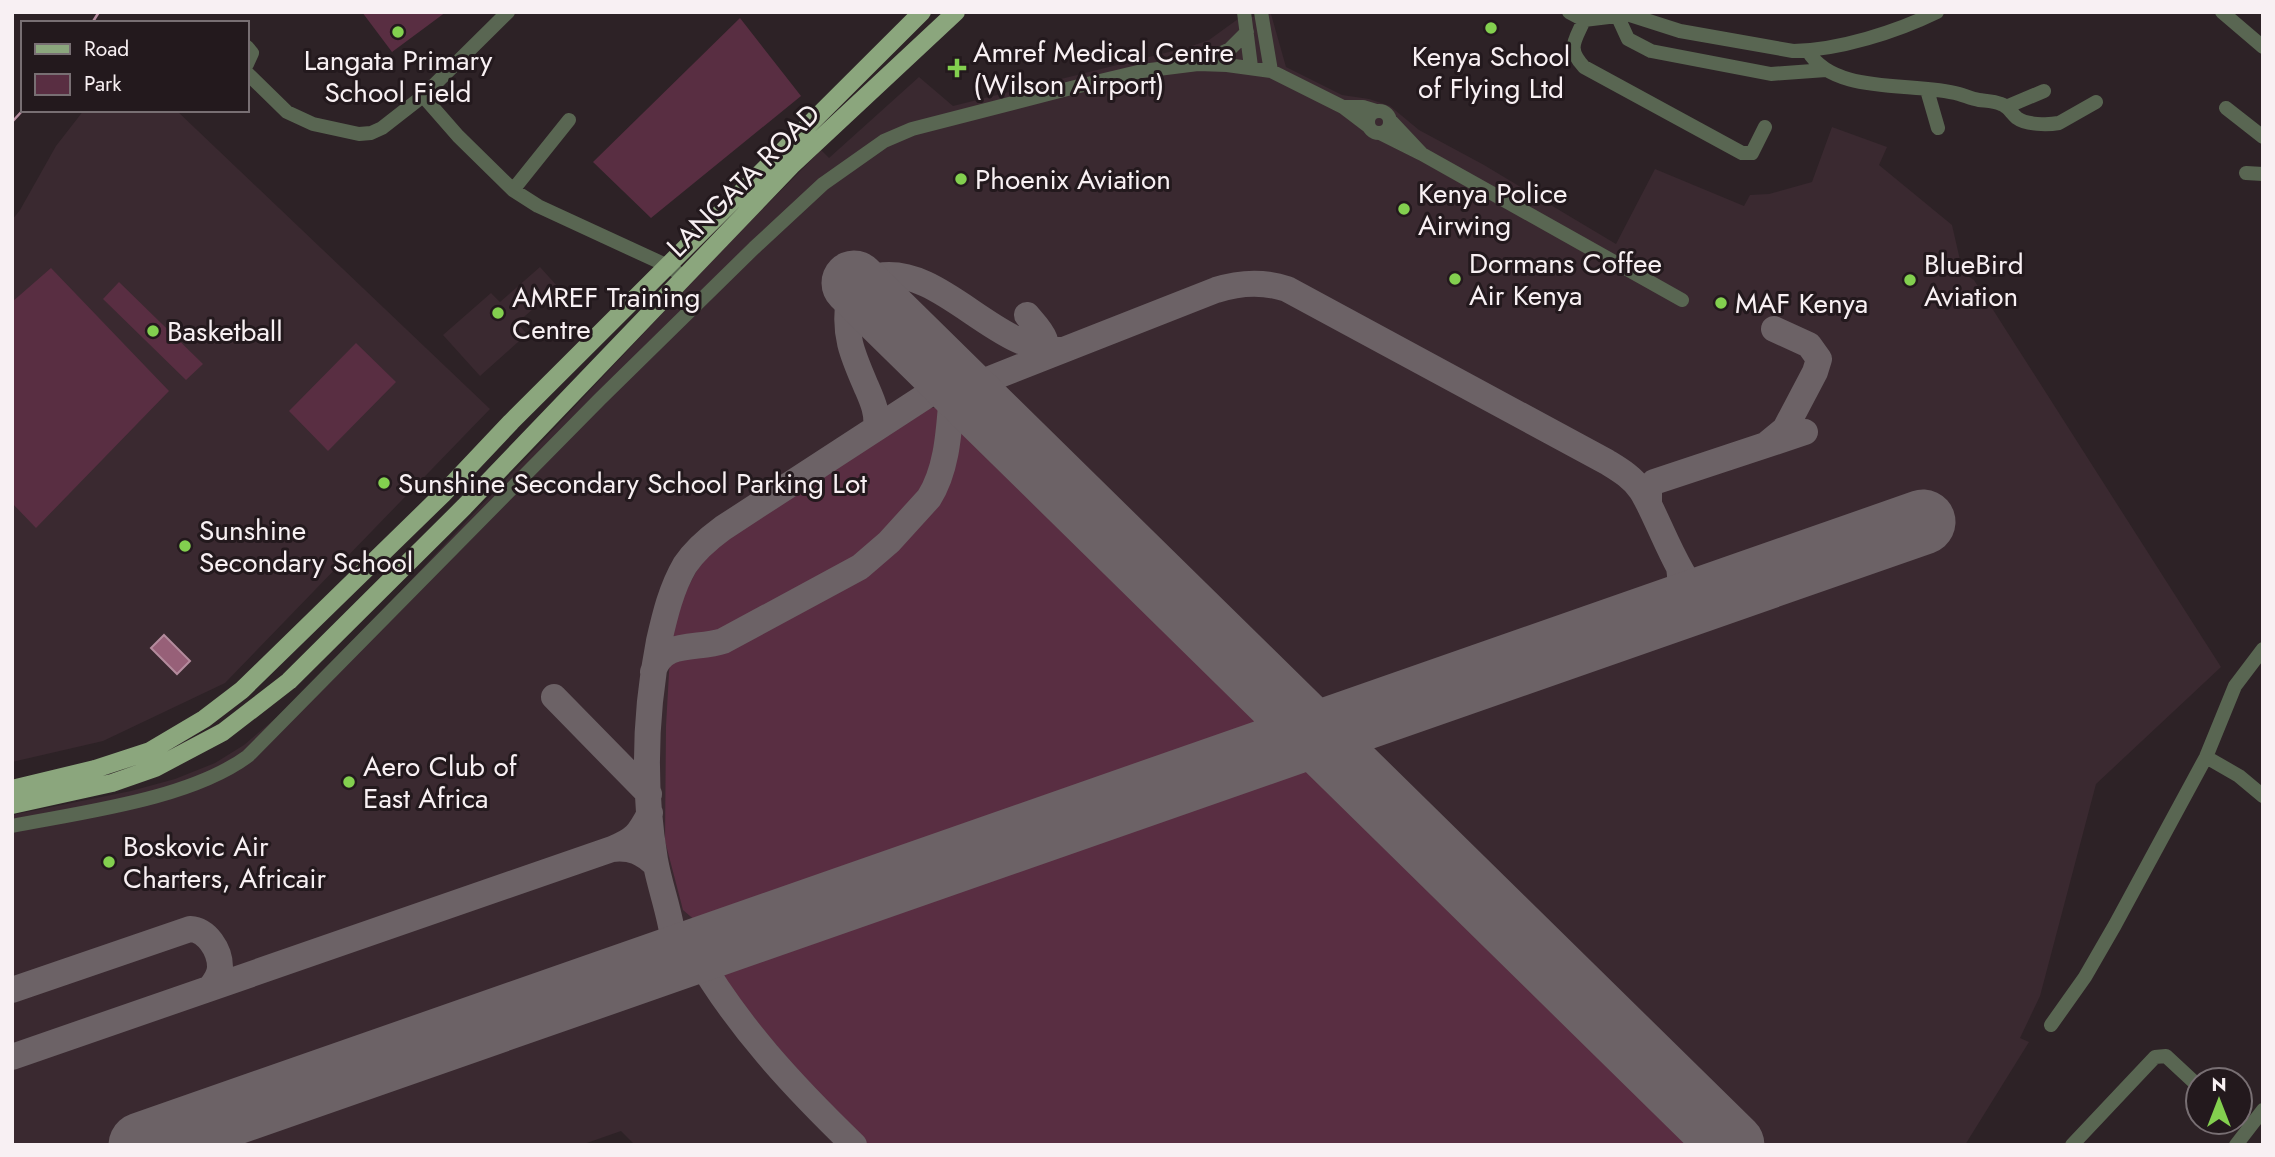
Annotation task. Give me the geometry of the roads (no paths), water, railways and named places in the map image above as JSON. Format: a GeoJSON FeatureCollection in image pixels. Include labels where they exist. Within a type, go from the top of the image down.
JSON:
{"type":"FeatureCollection","features":[{"type":"Feature","properties":{"kind":"main road","name":"LANGATA ROAD"},"geometry":{"type":"LineString","coordinates":[[12,789],[95,769],[150,751],[204,719],[230,699],[297,638],[443,494],[511,422],[922,12]]}},
{"type":"Feature","properties":{"kind":"main road","name":"LANGATA ROAD"},"geometry":{"type":"LineString","coordinates":[[12,805],[112,783],[155,768],[190,751],[248,714],[289,681],[454,517],[791,166],[954,13]]}},
{"type":"Feature","properties":{"kind":"street"},"geometry":{"type":"LineString","coordinates":[[248,74],[287,112],[313,124],[359,135],[370,133],[382,128],[423,96],[508,12]]}},
{"type":"Feature","properties":{"kind":"street"},"geometry":{"type":"LineString","coordinates":[[1244,12],[1251,67]]}},
{"type":"Feature","properties":{"kind":"street"},"geometry":{"type":"LineString","coordinates":[[1261,12],[1270,71]]}},
{"type":"Feature","properties":{"kind":"street"},"geometry":{"type":"LineString","coordinates":[[1569,12],[1584,20],[1625,14],[1680,31],[1775,49],[1808,51],[1856,41],[1937,12]]}},
{"type":"Feature","properties":{"kind":"street"},"geometry":{"type":"LineString","coordinates":[[2222,12],[2263,47]]}},
{"type":"Feature","properties":{"kind":"street"},"geometry":{"type":"LineString","coordinates":[[1625,14],[1628,39],[1651,51],[1771,74],[1826,70]]}},
{"type":"Feature","properties":{"kind":"street"},"geometry":{"type":"LineString","coordinates":[[1584,20],[1573,46],[1573,52],[1584,67],[1742,153],[1752,153],[1765,127]]}},
{"type":"Feature","properties":{"kind":"street"},"geometry":{"type":"LineString","coordinates":[[1198,64],[1230,49],[1247,32]]}},
{"type":"Feature","properties":{"kind":"street"},"geometry":{"type":"LineString","coordinates":[[1808,51],[1826,70],[1848,78],[1958,94],[2006,107],[2020,120],[2052,124],[2065,120],[2096,102]]}},
{"type":"Feature","properties":{"kind":"street"},"geometry":{"type":"LineString","coordinates":[[12,826],[107,808],[178,790],[221,774],[248,755],[590,409],[822,184],[884,141],[912,129],[1142,71],[1198,64],[1251,67],[1270,71],[1343,107],[1374,129],[1682,300]]}},
{"type":"Feature","properties":{"kind":"street"},"geometry":{"type":"LineString","coordinates":[[1927,90],[1938,128]]}},
{"type":"Feature","properties":{"kind":"street"},"geometry":{"type":"LineString","coordinates":[[2006,107],[2044,91]]}},
{"type":"Feature","properties":{"kind":"street"},"geometry":{"type":"LineString","coordinates":[[423,96],[458,136],[513,190],[538,206],[668,266],[684,277]]}},
{"type":"Feature","properties":{"kind":"street"},"geometry":{"type":"LineString","coordinates":[[1343,107],[1363,107],[1383,112],[1422,154]]}},
{"type":"Feature","properties":{"kind":"street"},"geometry":{"type":"LineString","coordinates":[[2226,108],[2263,137]]}},
{"type":"Feature","properties":{"kind":"street"},"geometry":{"type":"LineString","coordinates":[[1374,129],[1370,115],[1376,111]]}},
{"type":"Feature","properties":{"kind":"street"},"geometry":{"type":"LineString","coordinates":[[513,190],[569,120]]}},
{"type":"Feature","properties":{"kind":"street"},"geometry":{"type":"LineString","coordinates":[[1374,129],[1386,130],[1390,120]]}},
{"type":"Feature","properties":{"kind":"street"},"geometry":{"type":"LineString","coordinates":[[2246,173],[2263,174]]}},
{"type":"Feature","properties":{"kind":"street"},"geometry":{"type":"LineString","coordinates":[[2051,1025],[2085,977],[2206,757],[2235,685],[2263,649]]}},
{"type":"Feature","properties":{"kind":"street"},"geometry":{"type":"LineString","coordinates":[[2206,757],[2239,776],[2263,796]]}},
{"type":"Feature","properties":{"kind":"street"},"geometry":{"type":"LineString","coordinates":[[2078,1143],[2155,1057],[2166,1056],[2184,1073]]}},
{"type":"Feature","properties":{"kind":"street"},"geometry":{"type":"LineString","coordinates":[[2236,1145],[2263,1110]]}},
{"type":"Feature","properties":{"kind":"waterway"},"geometry":{"type":"LineString","coordinates":[[93,21],[99,12]]}},
{"type":"Feature","properties":{"kind":"waterway"},"geometry":{"type":"LineString","coordinates":[[12,122],[21,112]]}},
{"type":"Feature","properties":{"kind":"place","name":"Kenya School of Flying Ltd"},"geometry":{"type":"Point","coordinates":[1491,28]}},
{"type":"Feature","properties":{"kind":"place","name":"Langata Primary School Field"},"geometry":{"type":"Point","coordinates":[398,32]}},
{"type":"Feature","properties":{"kind":"place","name":"Amref Medical Centre (Wilson Airport)"},"geometry":{"type":"Point","coordinates":[957,68]}},
{"type":"Feature","properties":{"kind":"place","name":"Phoenix Aviation"},"geometry":{"type":"Point","coordinates":[961,179]}},
{"type":"Feature","properties":{"kind":"place","name":"Kenya Police Airwing"},"geometry":{"type":"Point","coordinates":[1404,209]}},
{"type":"Feature","properties":{"kind":"place","name":"Dormans Coffee Air Kenya"},"geometry":{"type":"Point","coordinates":[1455,279]}},
{"type":"Feature","properties":{"kind":"place","name":"BlueBird Aviation"},"geometry":{"type":"Point","coordinates":[1910,280]}},
{"type":"Feature","properties":{"kind":"place","name":"MAF Kenya"},"geometry":{"type":"Point","coordinates":[1721,303]}},
{"type":"Feature","properties":{"kind":"place","name":"AMREF Training Centre"},"geometry":{"type":"Point","coordinates":[498,313]}},
{"type":"Feature","properties":{"kind":"place","name":"Basketball"},"geometry":{"type":"Point","coordinates":[153,331]}},
{"type":"Feature","properties":{"kind":"place","name":"Sunshine Secondary School Parking Lot"},"geometry":{"type":"Point","coordinates":[384,483]}},
{"type":"Feature","properties":{"kind":"place","name":"Sunshine Secondary School"},"geometry":{"type":"Point","coordinates":[185,546]}},
{"type":"Feature","properties":{"kind":"place","name":"Aero Club of East Africa"},"geometry":{"type":"Point","coordinates":[349,782]}},
{"type":"Feature","properties":{"kind":"place","name":"Boskovic Air Charters, Africair"},"geometry":{"type":"Point","coordinates":[109,862]}}]}
